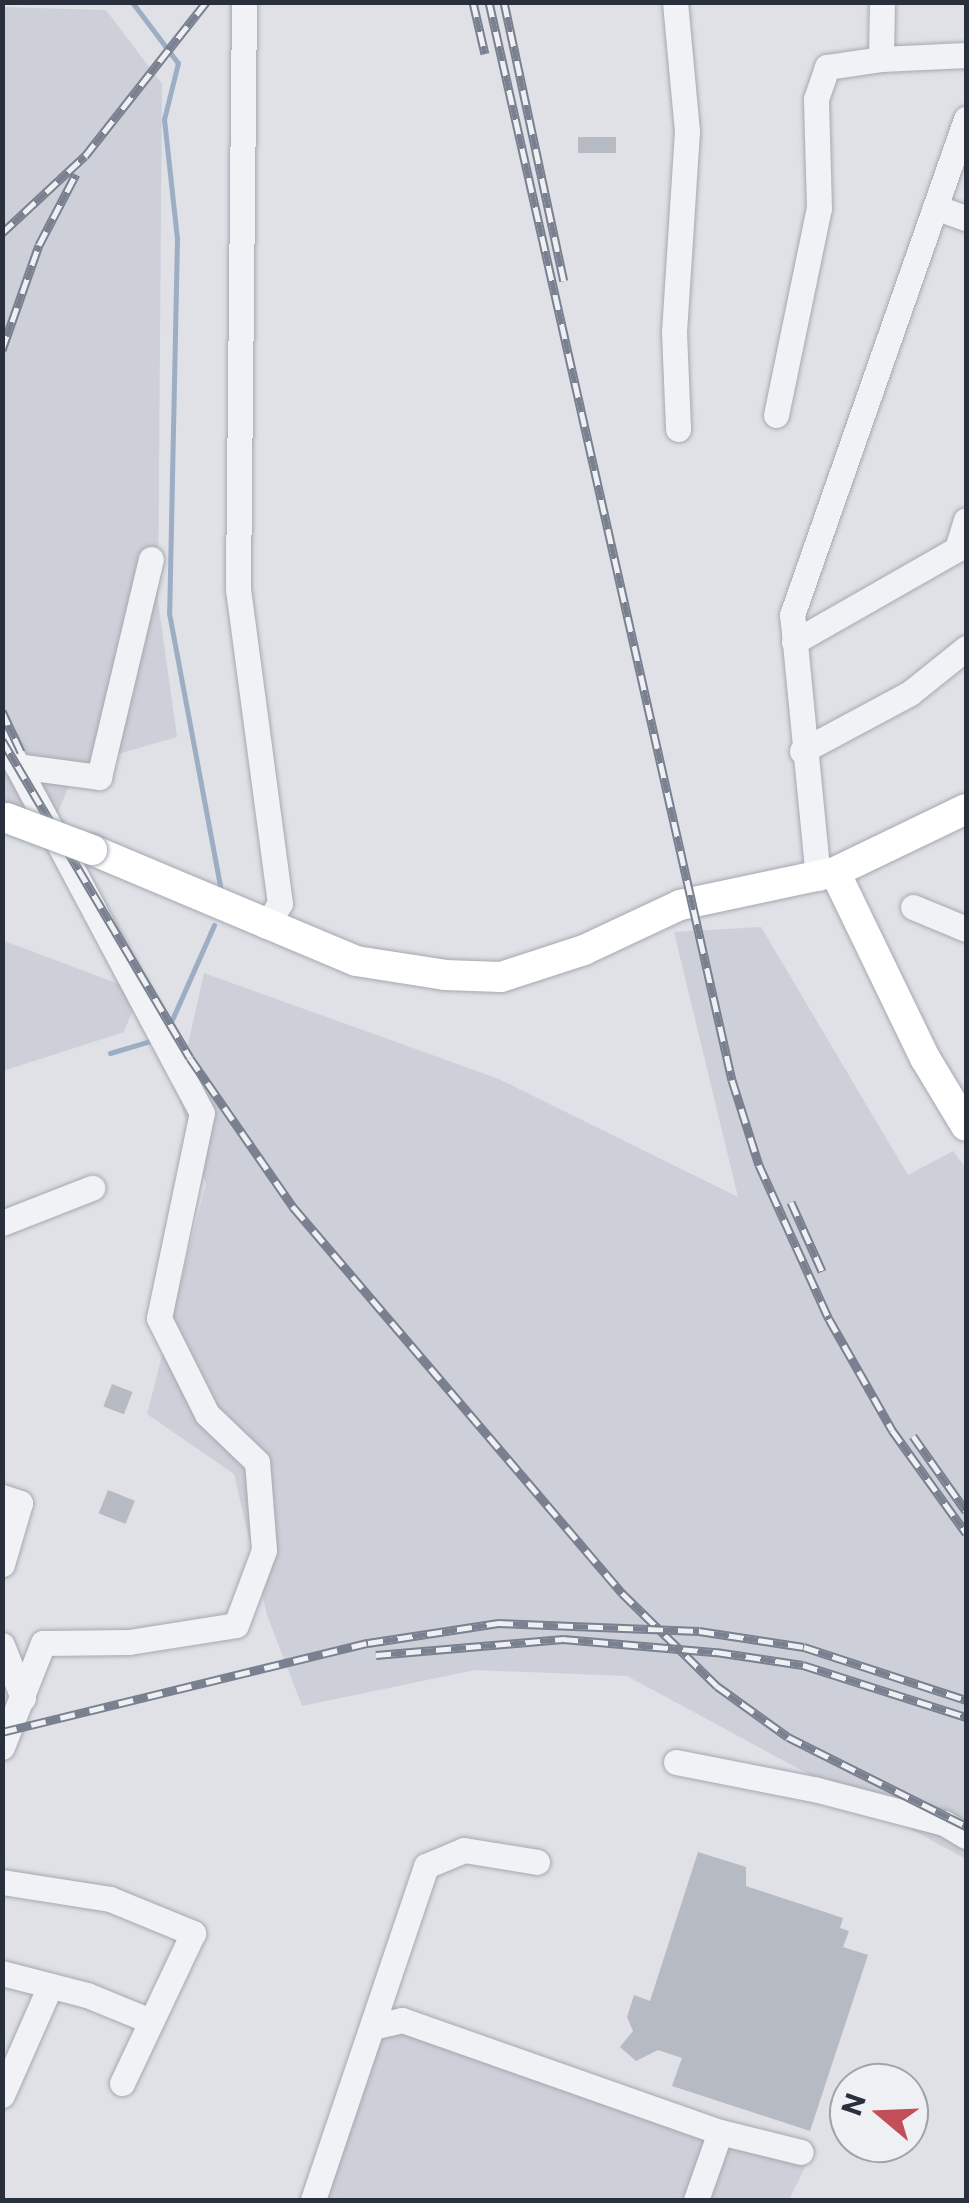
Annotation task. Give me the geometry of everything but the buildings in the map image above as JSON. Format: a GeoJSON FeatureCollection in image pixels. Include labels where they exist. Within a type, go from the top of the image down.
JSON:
{"type":"FeatureCollection","features":[{"type":"Feature","properties":{"kind":"main road"},"geometry":{"type":"LineString","coordinates":[[890,843],[900,827],[966,789]]}},
{"type":"Feature","properties":{"kind":"main road"},"geometry":{"type":"LineString","coordinates":[[4,818],[92,850],[266,926],[356,960],[444,976],[501,977],[676,911],[826,875],[890,843],[908,842],[966,808]]}},
{"type":"Feature","properties":{"kind":"main road"},"geometry":{"type":"LineString","coordinates":[[826,875],[966,1126]]}},
{"type":"Feature","properties":{"kind":"street"},"geometry":{"type":"LineString","coordinates":[[244,2],[238,589],[280,902],[266,926]]}},
{"type":"Feature","properties":{"kind":"street"},"geometry":{"type":"LineString","coordinates":[[675,2],[687,131],[674,332],[678,429]]}},
{"type":"Feature","properties":{"kind":"street"},"geometry":{"type":"LineString","coordinates":[[881,60],[882,2]]}},
{"type":"Feature","properties":{"kind":"street"},"geometry":{"type":"LineString","coordinates":[[776,415],[820,208],[816,99],[827,66],[966,55]]}},
{"type":"Feature","properties":{"kind":"street"},"geometry":{"type":"LineString","coordinates":[[826,875],[802,751],[792,615],[966,119]]}},
{"type":"Feature","properties":{"kind":"street"},"geometry":{"type":"LineString","coordinates":[[935,207],[966,218]]}},
{"type":"Feature","properties":{"kind":"street"},"geometry":{"type":"LineString","coordinates":[[794,642],[962,547],[966,520]]}},
{"type":"Feature","properties":{"kind":"street"},"geometry":{"type":"LineString","coordinates":[[11,754],[98,778],[151,560]]}},
{"type":"Feature","properties":{"kind":"street"},"geometry":{"type":"LineString","coordinates":[[802,751],[910,693],[966,648]]}},
{"type":"Feature","properties":{"kind":"street"},"geometry":{"type":"LineString","coordinates":[[2,1746],[13,1700],[43,1643],[130,1642],[236,1624],[264,1550],[256,1462],[206,1414],[159,1318],[202,1113],[11,754]]}},
{"type":"Feature","properties":{"kind":"street"},"geometry":{"type":"LineString","coordinates":[[913,906],[966,929]]}},
{"type":"Feature","properties":{"kind":"street"},"geometry":{"type":"LineString","coordinates":[[2,1223],[92,1188]]}},
{"type":"Feature","properties":{"kind":"street"},"geometry":{"type":"LineString","coordinates":[[2,1496],[20,1503],[2,1564]]}},
{"type":"Feature","properties":{"kind":"street"},"geometry":{"type":"LineString","coordinates":[[2,1646],[13,1700]]}},
{"type":"Feature","properties":{"kind":"street"},"geometry":{"type":"LineString","coordinates":[[676,1762],[814,1789],[944,1823],[966,1836]]}},
{"type":"Feature","properties":{"kind":"street"},"geometry":{"type":"LineString","coordinates":[[314,2200],[426,1866],[464,1850],[537,1862]]}},
{"type":"Feature","properties":{"kind":"street"},"geometry":{"type":"LineString","coordinates":[[2,1882],[110,1900],[193,1933],[148,2020],[122,2083]]}},
{"type":"Feature","properties":{"kind":"street"},"geometry":{"type":"LineString","coordinates":[[2,1973],[148,2020]]}},
{"type":"Feature","properties":{"kind":"street"},"geometry":{"type":"LineString","coordinates":[[2,2094],[50,1986]]}},
{"type":"Feature","properties":{"kind":"street"},"geometry":{"type":"LineString","coordinates":[[372,2027],[402,2020],[720,2132],[801,2152]]}},
{"type":"Feature","properties":{"kind":"street"},"geometry":{"type":"LineString","coordinates":[[696,2200],[720,2132]]}},
{"type":"Feature","properties":{"kind":"shaded area"},"geometry":{"type":"Polygon","coordinates":[[[3,7],[106,10],[162,84],[158,601],[177,737],[77,766],[54,822],[3,803],[3,7]]]}},
{"type":"Feature","properties":{"kind":"shaded area"},"geometry":{"type":"Polygon","coordinates":[[[761,927],[908,1175],[953,1151],[966,1168],[966,1859],[627,1676],[475,1670],[302,1706],[267,1615],[234,1474],[147,1414],[206,1184],[177,1093],[204,973],[499,1079],[738,1197],[674,932],[761,927]]]}},
{"type":"Feature","properties":{"kind":"shaded area"},"geometry":{"type":"Polygon","coordinates":[[[2,940],[140,992],[124,1032],[3,1071],[2,940]]]}},
{"type":"Feature","properties":{"kind":"shaded area"},"geometry":{"type":"Polygon","coordinates":[[[386,2024],[815,2147],[789,2200],[326,2200],[386,2024]]]}},
{"type":"Feature","properties":{"kind":"waterway"},"geometry":{"type":"LineString","coordinates":[[132,2],[178,63],[164,119],[177,239],[169,613],[221,890]]}},
{"type":"Feature","properties":{"kind":"waterway"},"geometry":{"type":"LineString","coordinates":[[167,1031],[214,925]]}},
{"type":"Feature","properties":{"kind":"waterway"},"geometry":{"type":"LineString","coordinates":[[110,1053],[154,1040]]}},
{"type":"Feature","properties":{"kind":"railway"},"geometry":{"type":"LineString","coordinates":[[2,233],[85,156],[206,2]]}},
{"type":"Feature","properties":{"kind":"railway"},"geometry":{"type":"LineString","coordinates":[[473,2],[485,54]]}},
{"type":"Feature","properties":{"kind":"railway"},"geometry":{"type":"LineString","coordinates":[[489,2],[732,1080],[759,1165],[829,1319],[892,1430],[966,1533]]}},
{"type":"Feature","properties":{"kind":"railway"},"geometry":{"type":"LineString","coordinates":[[504,2],[564,281]]}},
{"type":"Feature","properties":{"kind":"railway"},"geometry":{"type":"LineString","coordinates":[[2,350],[39,245],[76,174]]}},
{"type":"Feature","properties":{"kind":"railway"},"geometry":{"type":"LineString","coordinates":[[2,711],[21,752]]}},
{"type":"Feature","properties":{"kind":"railway"},"geometry":{"type":"LineString","coordinates":[[2,740],[190,1058],[294,1208],[622,1593],[717,1686],[788,1737],[966,1826]]}},
{"type":"Feature","properties":{"kind":"railway"},"geometry":{"type":"LineString","coordinates":[[791,1202],[822,1271]]}},
{"type":"Feature","properties":{"kind":"railway"},"geometry":{"type":"LineString","coordinates":[[913,1436],[966,1511]]}},
{"type":"Feature","properties":{"kind":"railway"},"geometry":{"type":"LineString","coordinates":[[2,1732],[368,1643],[498,1623],[699,1631],[804,1647],[966,1700]]}},
{"type":"Feature","properties":{"kind":"railway"},"geometry":{"type":"LineString","coordinates":[[376,1655],[563,1639],[716,1652],[803,1665],[966,1717]]}}]}
